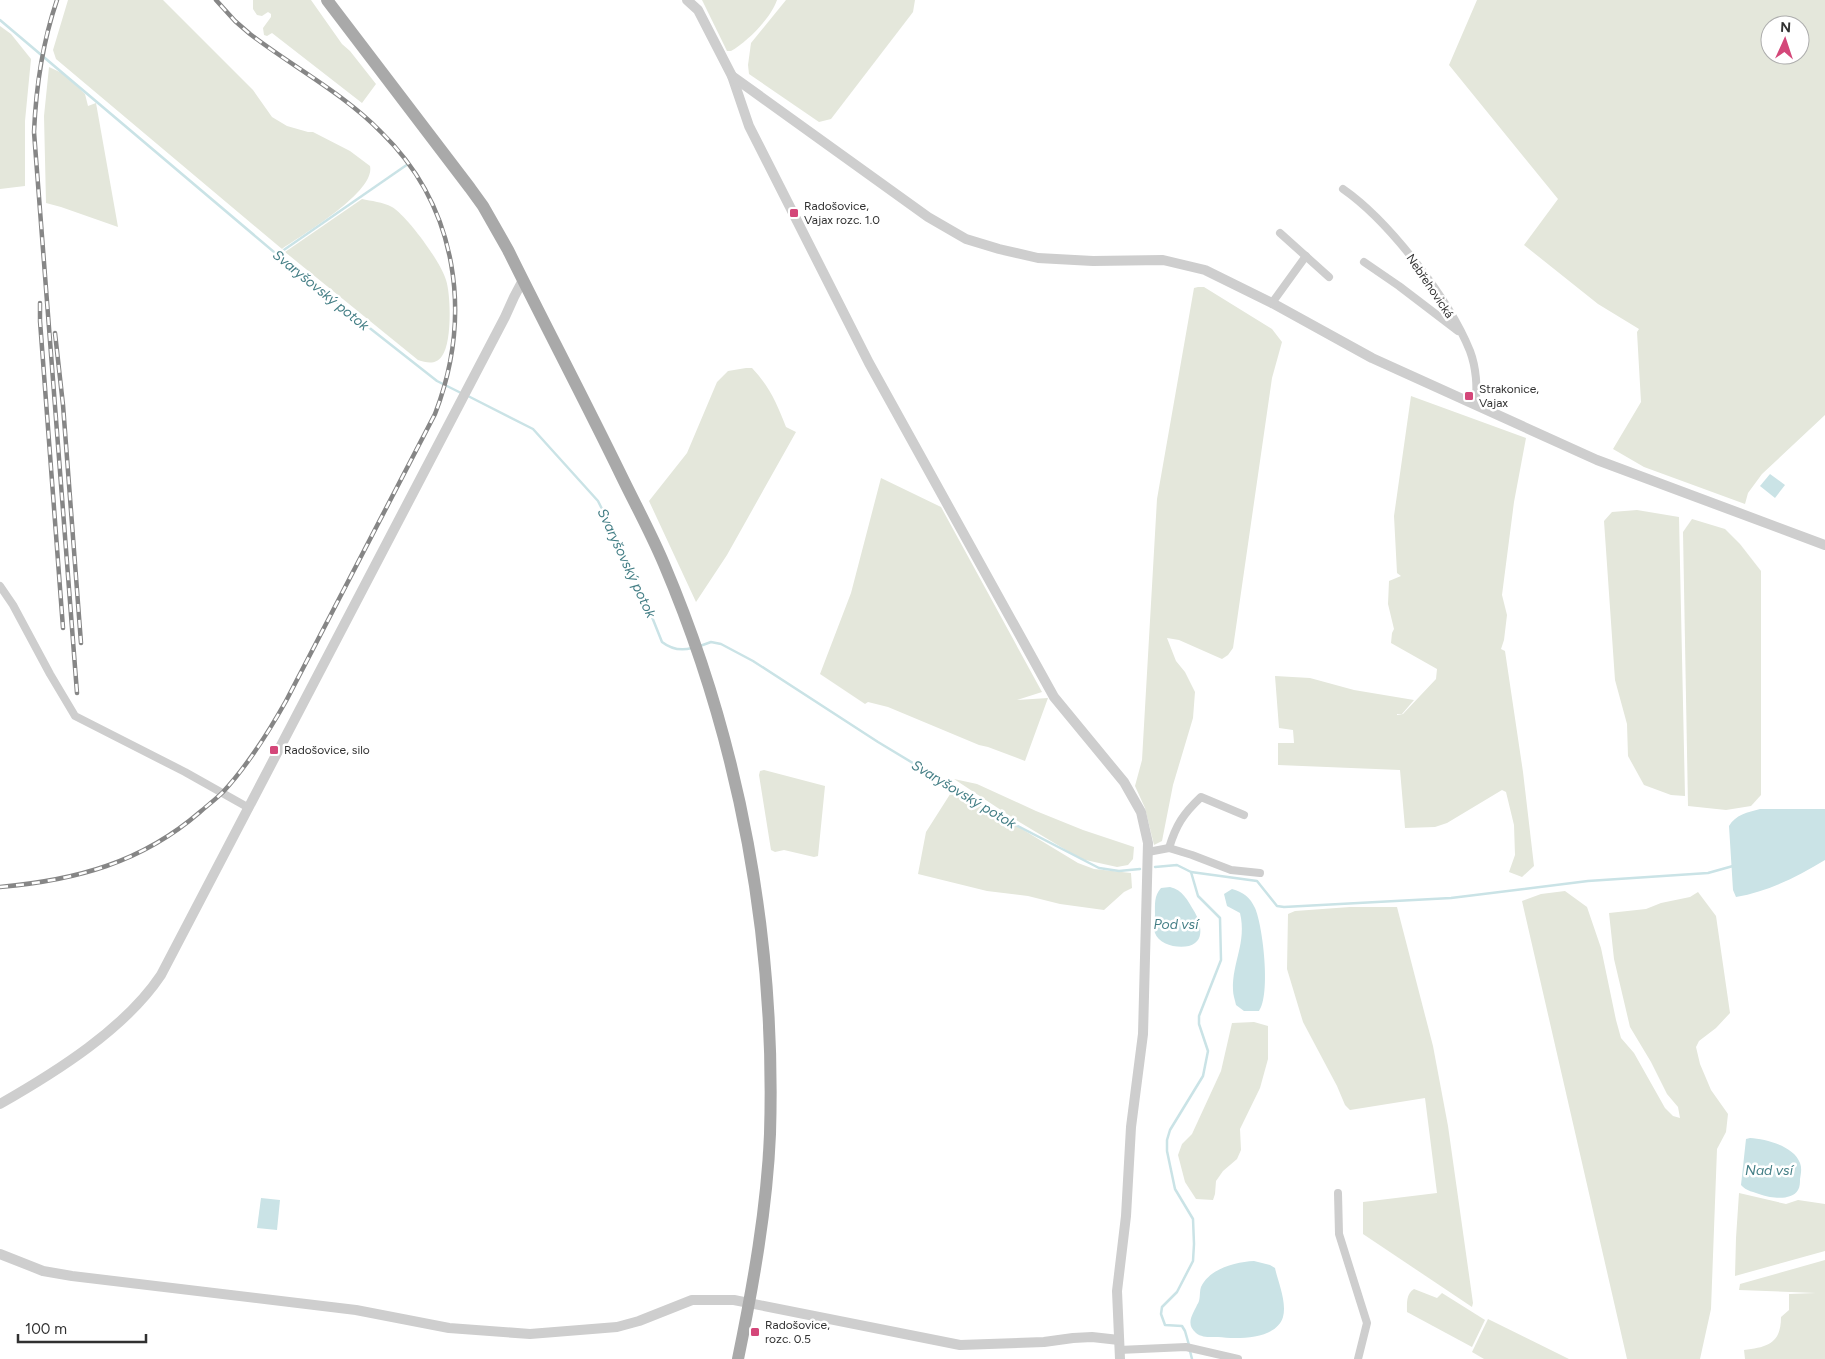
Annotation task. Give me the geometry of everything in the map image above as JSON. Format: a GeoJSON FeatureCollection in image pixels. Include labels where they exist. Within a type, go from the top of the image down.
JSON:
{"type":"FeatureCollection","features":[{"type":"Feature","properties":{"kind":"main road"},"geometry":{"type":"LineString","coordinates":[[327,0],[483,206],[523,280],[663,562],[698,654],[724,737],[742,810],[759,905],[768,999],[771,1070],[770,1137],[762,1213],[750,1304],[738,1359]]}},
{"type":"Feature","properties":{"kind":"street"},"geometry":{"type":"LineString","coordinates":[[688,0],[698,10],[732,76],[749,126],[869,363],[1054,696],[1124,782],[1141,812],[1148,843],[1143,1034],[1131,1127],[1126,1216],[1117,1291],[1119,1350]]}},
{"type":"Feature","properties":{"kind":"street"},"geometry":{"type":"LineString","coordinates":[[732,76],[928,217],[966,239],[1038,258],[1094,261],[1163,260],[1205,270],[1272,303],[1372,358],[1597,460],[1825,545]]}},
{"type":"Feature","properties":{"kind":"street","name":"Nebřehovická"},"geometry":{"type":"LineString","coordinates":[[1343,189],[1366,207],[1406,250],[1440,298],[1470,352],[1474,366],[1477,397],[1475,405]]}},
{"type":"Feature","properties":{"kind":"street"},"geometry":{"type":"LineString","coordinates":[[1280,234],[1329,277]]}},
{"type":"Feature","properties":{"kind":"street"},"geometry":{"type":"LineString","coordinates":[[1272,303],[1306,256]]}},
{"type":"Feature","properties":{"kind":"street"},"geometry":{"type":"LineString","coordinates":[[1364,262],[1461,333]]}},
{"type":"Feature","properties":{"kind":"street"},"geometry":{"type":"LineString","coordinates":[[0,1104],[42,1080],[77,1056],[131,1011],[149,993],[161,975],[472,382],[523,280]]}},
{"type":"Feature","properties":{"kind":"street"},"geometry":{"type":"LineString","coordinates":[[0,586],[14,605],[50,674],[75,716],[185,772],[249,808]]}},
{"type":"Feature","properties":{"kind":"street"},"geometry":{"type":"LineString","coordinates":[[1169,848],[1176,827],[1186,812],[1201,797],[1244,815]]}},
{"type":"Feature","properties":{"kind":"street"},"geometry":{"type":"LineString","coordinates":[[1148,852],[1169,848],[1231,870],[1260,873]]}},
{"type":"Feature","properties":{"kind":"street"},"geometry":{"type":"LineString","coordinates":[[1338,1193],[1339,1234],[1367,1323],[1358,1359]]}},
{"type":"Feature","properties":{"kind":"street"},"geometry":{"type":"LineString","coordinates":[[0,1254],[44,1271],[173,1289],[356,1310],[449,1328],[471,1330],[530,1334],[594,1330],[618,1327],[639,1321],[692,1300],[734,1300],[960,1345],[1044,1342],[1092,1337],[1119,1350],[1190,1348],[1238,1359]]}},
{"type":"Feature","properties":{"kind":"shaded area"},"geometry":{"type":"Polygon","coordinates":[[[68,0],[163,0],[253,90],[272,117],[287,126],[313,132],[350,151],[370,166],[369,176],[362,188],[336,212],[282,249],[56,59],[53,50],[68,0]]]}},
{"type":"Feature","properties":{"kind":"shaded area"},"geometry":{"type":"Polygon","coordinates":[[[253,0],[311,0],[342,44],[350,51],[376,84],[362,103],[272,33],[267,36],[264,35],[263,28],[271,14],[268,12],[262,16],[257,15],[253,9],[253,0]]]}},
{"type":"Feature","properties":{"kind":"shaded area"},"geometry":{"type":"Polygon","coordinates":[[[702,0],[777,0],[770,14],[758,29],[737,47],[727,51],[702,0]]]}},
{"type":"Feature","properties":{"kind":"shaded area"},"geometry":{"type":"Polygon","coordinates":[[[786,0],[915,0],[913,12],[831,119],[819,122],[749,74],[748,65],[751,43],[786,0]]]}},
{"type":"Feature","properties":{"kind":"shaded area"},"geometry":{"type":"Polygon","coordinates":[[[1477,0],[1825,0],[1825,415],[1762,474],[1748,493],[1745,504],[1644,467],[1613,449],[1641,402],[1637,332],[1639,329],[1598,304],[1524,245],[1558,199],[1449,65],[1477,0]]]}},
{"type":"Feature","properties":{"kind":"shaded area"},"geometry":{"type":"Polygon","coordinates":[[[0,26],[11,34],[31,59],[25,121],[25,186],[0,189],[0,26]]]}},
{"type":"Feature","properties":{"kind":"shaded area"},"geometry":{"type":"Polygon","coordinates":[[[49,67],[64,74],[85,94],[88,106],[96,103],[118,227],[46,203],[44,116],[49,67]]]}},
{"type":"Feature","properties":{"kind":"shaded area"},"geometry":{"type":"Polygon","coordinates":[[[362,199],[385,204],[398,212],[423,240],[443,272],[448,287],[450,319],[448,341],[442,356],[437,361],[418,360],[285,252],[362,199]]]}},
{"type":"Feature","properties":{"kind":"shaded area"},"geometry":{"type":"Polygon","coordinates":[[[1204,287],[1272,329],[1282,342],[1272,378],[1233,648],[1222,659],[1179,640],[1167,638],[1176,661],[1185,672],[1195,692],[1193,718],[1173,785],[1162,841],[1154,845],[1145,808],[1135,786],[1142,760],[1157,499],[1194,288],[1204,287]]]}},
{"type":"Feature","properties":{"kind":"shaded area"},"geometry":{"type":"Polygon","coordinates":[[[752,368],[764,382],[786,427],[796,432],[727,555],[696,602],[649,501],[687,453],[717,382],[728,371],[752,368]]]}},
{"type":"Feature","properties":{"kind":"shaded area"},"geometry":{"type":"Polygon","coordinates":[[[1411,396],[1526,438],[1514,502],[1502,595],[1507,615],[1501,649],[1505,651],[1523,772],[1534,866],[1522,877],[1509,872],[1515,855],[1514,825],[1506,792],[1502,790],[1447,823],[1435,827],[1405,828],[1400,770],[1278,765],[1278,743],[1294,743],[1293,730],[1279,728],[1275,676],[1310,678],[1354,690],[1414,700],[1402,714],[1397,715],[1403,714],[1436,679],[1437,669],[1391,643],[1394,629],[1388,604],[1389,581],[1401,576],[1397,573],[1394,516],[1411,396]]]}},
{"type":"Feature","properties":{"kind":"shaded area"},"geometry":{"type":"Polygon","coordinates":[[[881,478],[941,507],[1042,692],[1017,700],[1048,698],[1025,761],[979,745],[888,707],[868,702],[865,704],[820,674],[851,593],[881,478]]]}},
{"type":"Feature","properties":{"kind":"shaded area"},"geometry":{"type":"Polygon","coordinates":[[[1637,510],[1679,517],[1685,796],[1671,795],[1644,785],[1628,756],[1627,724],[1615,680],[1604,521],[1612,512],[1637,510]]]}},
{"type":"Feature","properties":{"kind":"shaded area"},"geometry":{"type":"Polygon","coordinates":[[[1692,519],[1725,529],[1740,544],[1761,571],[1761,795],[1751,806],[1726,810],[1688,806],[1683,532],[1692,519]]]}},
{"type":"Feature","properties":{"kind":"shaded area"},"geometry":{"type":"Polygon","coordinates":[[[764,770],[825,786],[818,856],[814,857],[784,850],[775,852],[771,850],[759,775],[760,771],[764,770]]]}},
{"type":"Feature","properties":{"kind":"shaded area"},"geometry":{"type":"Polygon","coordinates":[[[954,779],[977,784],[1083,830],[1134,847],[1133,859],[1128,865],[1117,867],[1081,859],[1016,820],[954,779]]]}},
{"type":"Feature","properties":{"kind":"shaded area"},"geometry":{"type":"Polygon","coordinates":[[[954,788],[1078,863],[1094,869],[1131,873],[1132,888],[1124,892],[1104,910],[1060,904],[1028,896],[987,891],[918,874],[926,832],[954,788]]]}},
{"type":"Feature","properties":{"kind":"shaded area"},"geometry":{"type":"Polygon","coordinates":[[[1565,891],[1587,907],[1601,948],[1621,1038],[1634,1053],[1665,1108],[1673,1116],[1680,1118],[1678,1107],[1667,1094],[1630,1027],[1614,959],[1609,913],[1646,909],[1661,903],[1690,897],[1698,892],[1716,916],[1730,1013],[1716,1028],[1699,1041],[1696,1047],[1700,1064],[1711,1090],[1728,1114],[1726,1132],[1717,1149],[1711,1309],[1700,1359],[1627,1359],[1522,901],[1541,894],[1565,891]]]}},
{"type":"Feature","properties":{"kind":"shaded area"},"geometry":{"type":"Polygon","coordinates":[[[1350,907],[1397,907],[1433,1046],[1448,1126],[1473,1303],[1472,1307],[1363,1234],[1363,1202],[1437,1193],[1425,1098],[1350,1110],[1345,1105],[1303,1022],[1287,969],[1288,914],[1295,911],[1350,907]]]}},
{"type":"Feature","properties":{"kind":"shaded area"},"geometry":{"type":"Polygon","coordinates":[[[1254,1022],[1268,1026],[1268,1059],[1260,1088],[1240,1129],[1241,1150],[1237,1159],[1223,1171],[1216,1181],[1213,1200],[1196,1199],[1185,1182],[1178,1155],[1182,1144],[1192,1134],[1221,1071],[1232,1023],[1254,1022]]]}},
{"type":"Feature","properties":{"kind":"shaded area"},"geometry":{"type":"Polygon","coordinates":[[[1739,1193],[1786,1204],[1798,1200],[1825,1204],[1825,1251],[1735,1276],[1739,1193]]]}},
{"type":"Feature","properties":{"kind":"shaded area"},"geometry":{"type":"Polygon","coordinates":[[[1825,1260],[1825,1359],[1745,1359],[1744,1350],[1766,1345],[1776,1338],[1779,1333],[1781,1317],[1789,1310],[1789,1294],[1816,1293],[1739,1290],[1740,1284],[1825,1260]]]}},
{"type":"Feature","properties":{"kind":"shaded area"},"geometry":{"type":"Polygon","coordinates":[[[1414,1289],[1437,1298],[1442,1293],[1485,1320],[1472,1347],[1407,1312],[1408,1296],[1414,1289]]]}},
{"type":"Feature","properties":{"kind":"shaded area"},"geometry":{"type":"Polygon","coordinates":[[[1488,1319],[1569,1359],[1484,1359],[1472,1352],[1488,1319]]]}},
{"type":"Feature","properties":{"kind":"water"},"geometry":{"type":"Polygon","coordinates":[[[1770,474],[1785,485],[1775,498],[1760,486],[1770,474]]]}},
{"type":"Feature","properties":{"kind":"water"},"geometry":{"type":"Polygon","coordinates":[[[1760,809],[1825,809],[1825,860],[1782,883],[1736,897],[1733,890],[1729,826],[1738,817],[1760,809]]]}},
{"type":"Feature","properties":{"kind":"water","name":"Pod vsí"},"geometry":{"type":"Polygon","coordinates":[[[1161,888],[1175,888],[1185,896],[1198,918],[1200,936],[1195,943],[1185,947],[1167,944],[1157,937],[1155,933],[1156,897],[1161,888]]]}},
{"type":"Feature","properties":{"kind":"water"},"geometry":{"type":"Polygon","coordinates":[[[1232,889],[1243,893],[1253,904],[1261,929],[1265,991],[1263,1003],[1259,1011],[1244,1011],[1236,1005],[1234,996],[1233,980],[1241,943],[1242,924],[1240,913],[1227,906],[1224,894],[1232,889]]]}},
{"type":"Feature","properties":{"kind":"water","name":"Nad vsí"},"geometry":{"type":"Polygon","coordinates":[[[1750,1138],[1779,1144],[1797,1157],[1801,1165],[1801,1171],[1799,1187],[1795,1193],[1781,1198],[1771,1197],[1745,1189],[1741,1185],[1746,1139],[1750,1138]]]}},
{"type":"Feature","properties":{"kind":"water"},"geometry":{"type":"Polygon","coordinates":[[[261,1198],[280,1200],[277,1230],[257,1228],[261,1198]]]}},
{"type":"Feature","properties":{"kind":"water"},"geometry":{"type":"Polygon","coordinates":[[[1254,1261],[1275,1268],[1284,1305],[1283,1317],[1279,1325],[1264,1334],[1245,1338],[1207,1337],[1196,1333],[1190,1323],[1205,1280],[1224,1267],[1254,1261]]]}},
{"type":"Feature","properties":{"kind":"waterway","name":"Svaryšovský potok"},"geometry":{"type":"LineString","coordinates":[[0,20],[287,263],[437,381],[463,394]]}},
{"type":"Feature","properties":{"kind":"waterway"},"geometry":{"type":"LineString","coordinates":[[278,254],[408,164]]}},
{"type":"Feature","properties":{"kind":"waterway","name":"Svaryšovský potok"},"geometry":{"type":"LineString","coordinates":[[468,396],[533,429],[598,501],[636,577],[662,642],[676,649],[692,648]]}},
{"type":"Feature","properties":{"kind":"waterway","name":"Svaryšovský potok"},"geometry":{"type":"LineString","coordinates":[[700,646],[711,642],[721,644],[753,661],[878,742],[1014,824],[1099,868],[1119,871],[1140,869]]}},
{"type":"Feature","properties":{"kind":"waterway","name":"Svaryšovský potok"},"geometry":{"type":"LineString","coordinates":[[1155,867],[1177,865],[1191,872],[1198,896],[1220,918],[1221,960],[1199,1016],[1199,1024],[1208,1051],[1203,1076],[1170,1130],[1167,1140],[1167,1151],[1175,1189],[1193,1219],[1194,1244],[1193,1261],[1177,1292],[1162,1307],[1161,1314],[1165,1325],[1182,1326],[1189,1345]]}},
{"type":"Feature","properties":{"kind":"waterway"},"geometry":{"type":"LineString","coordinates":[[1191,872],[1257,881],[1277,906],[1284,907],[1451,898],[1588,881],[1708,873],[1733,866]]}},
{"type":"Feature","properties":{"kind":"waterway","name":"Svaryšovský potok"},"geometry":{"type":"LineString","coordinates":[[1190,1351],[1192,1359]]}},
{"type":"Feature","properties":{"kind":"railway"},"geometry":{"type":"LineString","coordinates":[[57,0],[47,33],[41,65],[36,98],[34,132],[77,693]]}},
{"type":"Feature","properties":{"kind":"railway"},"geometry":{"type":"LineString","coordinates":[[0,887],[81,874],[131,856],[178,830],[218,797],[232,782],[257,748],[286,701],[435,414],[447,377],[453,339],[455,301],[451,264],[442,228],[427,194],[407,162],[366,118],[351,105],[250,34],[216,0]]}},
{"type":"Feature","properties":{"kind":"railway"},"geometry":{"type":"LineString","coordinates":[[40,303],[63,628]]}},
{"type":"Feature","properties":{"kind":"railway"},"geometry":{"type":"LineString","coordinates":[[55,333],[63,405],[81,643]]}},
{"type":"Feature","properties":{"kind":"place","name":"Radošovice, Vajax rozc. 1.0"},"geometry":{"type":"Point","coordinates":[794,213]}},
{"type":"Feature","properties":{"kind":"place","name":"Strakonice, Vajax"},"geometry":{"type":"Point","coordinates":[1469,396]}},
{"type":"Feature","properties":{"kind":"place","name":"Radošovice, silo"},"geometry":{"type":"Point","coordinates":[274,750]}},
{"type":"Feature","properties":{"kind":"place","name":"Radošovice, rozc. 0.5"},"geometry":{"type":"Point","coordinates":[755,1332]}}]}
